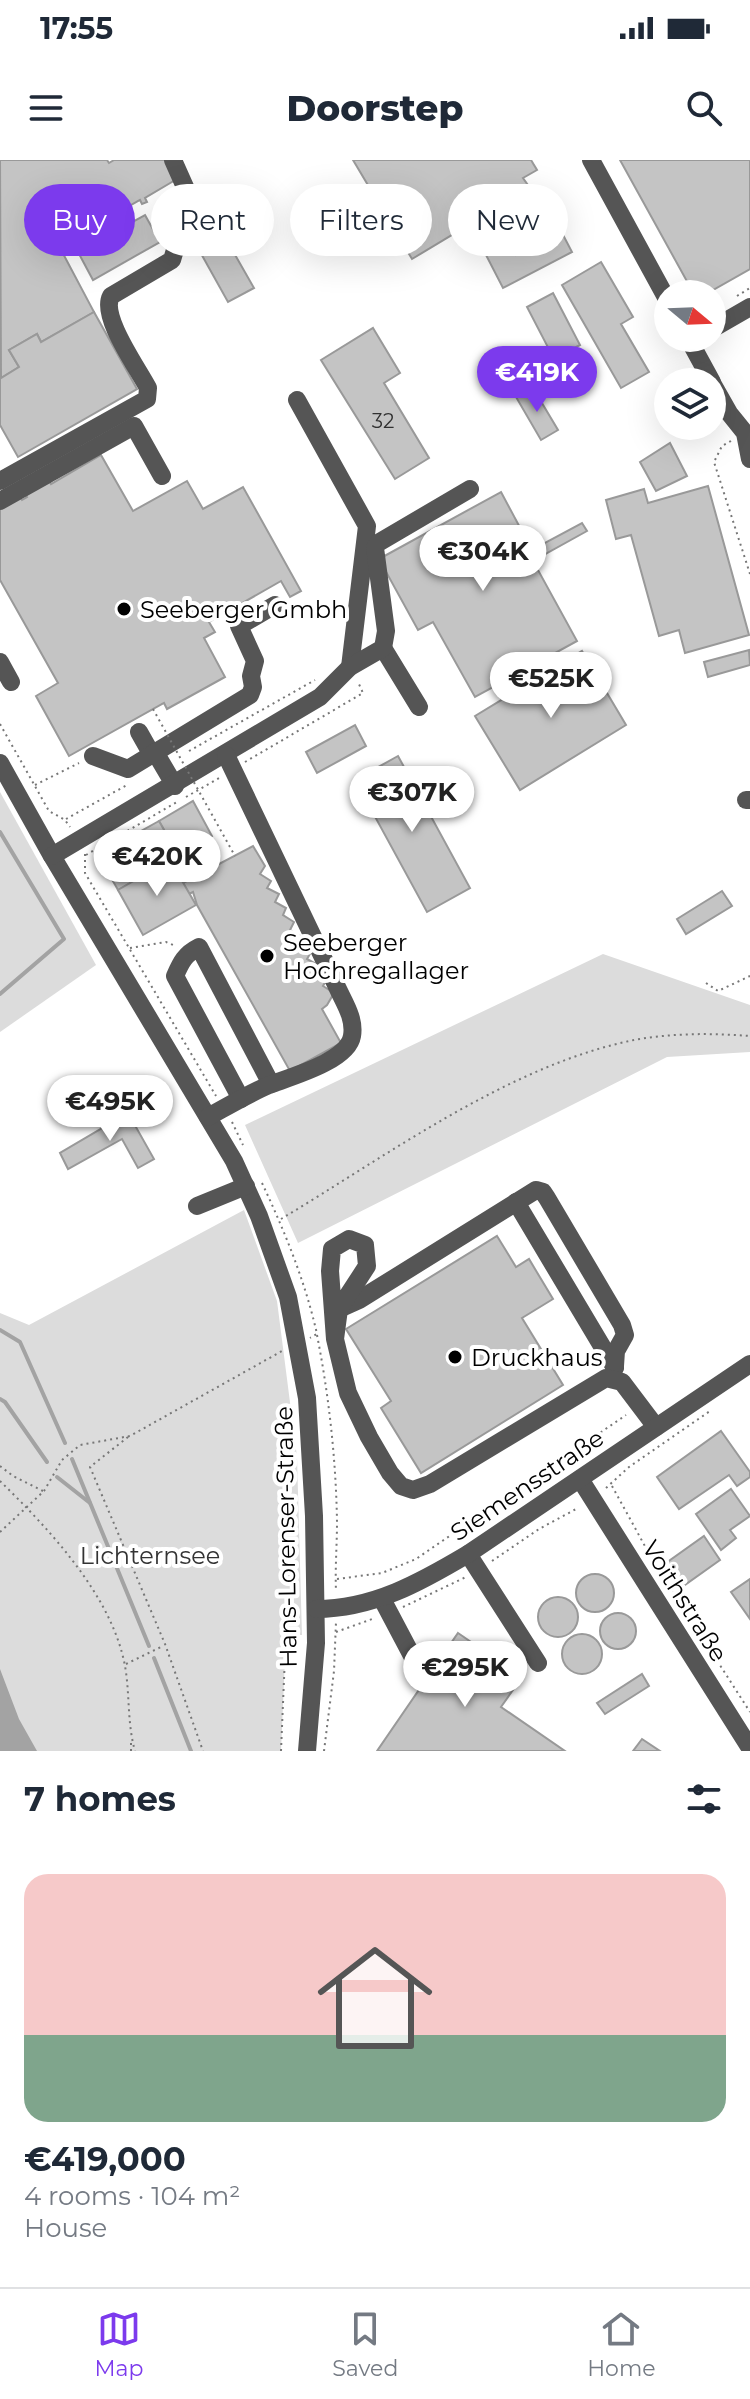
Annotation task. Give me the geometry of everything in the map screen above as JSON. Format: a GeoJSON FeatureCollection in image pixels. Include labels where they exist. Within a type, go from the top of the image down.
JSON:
{"type":"FeatureCollection","features":[{"type":"Feature","properties":{"kind":"street"},"geometry":{"type":"LineString","coordinates":[[0,481],[147,399],[148,388],[111,320],[107,303],[111,296],[166,265],[175,253],[193,205],[173,160]]}},
{"type":"Feature","properties":{"kind":"street"},"geometry":{"type":"LineString","coordinates":[[591,160],[657,280]]}},
{"type":"Feature","properties":{"kind":"street"},"geometry":{"type":"LineString","coordinates":[[726,321],[750,307]]}},
{"type":"Feature","properties":{"kind":"street"},"geometry":{"type":"LineString","coordinates":[[297,400],[367,526],[350,667]]}},
{"type":"Feature","properties":{"kind":"street"},"geometry":{"type":"LineString","coordinates":[[726,408],[745,433],[749,457]]}},
{"type":"Feature","properties":{"kind":"street"},"geometry":{"type":"LineString","coordinates":[[0,501],[134,426],[162,476]]}},
{"type":"Feature","properties":{"kind":"street"},"geometry":{"type":"LineString","coordinates":[[419,707],[383,648],[386,631],[375,548],[378,543],[470,489]]}},
{"type":"Feature","properties":{"kind":"street"},"geometry":{"type":"LineString","coordinates":[[93,756],[128,769],[250,695],[255,661],[239,626],[275,605]]}},
{"type":"Feature","properties":{"kind":"street"},"geometry":{"type":"LineString","coordinates":[[52,856],[175,786],[320,697],[350,667],[383,648]]}},
{"type":"Feature","properties":{"kind":"street"},"geometry":{"type":"LineString","coordinates":[[0,662],[11,682]]}},
{"type":"Feature","properties":{"kind":"street"},"geometry":{"type":"LineString","coordinates":[[139,732],[175,786]]}},
{"type":"Feature","properties":{"kind":"street"},"geometry":{"type":"LineString","coordinates":[[216,1113],[271,1084],[285,1082],[344,1052],[352,1039],[352,1021],[226,755]]}},
{"type":"Feature","properties":{"kind":"street","name":"Hans-Lorenser-Straße"},"geometry":{"type":"LineString","coordinates":[[0,763],[52,856],[216,1113],[253,1182],[298,1345],[307,1398],[316,1609],[307,1751]]}},
{"type":"Feature","properties":{"kind":"street"},"geometry":{"type":"LineString","coordinates":[[241,1099],[175,976],[182,959],[199,947],[271,1084]]}},
{"type":"Feature","properties":{"kind":"street"},"geometry":{"type":"LineString","coordinates":[[197,1206],[253,1182]]}},
{"type":"Feature","properties":{"kind":"street"},"geometry":{"type":"LineString","coordinates":[[339,1309],[359,1300],[536,1190],[543,1192],[622,1325],[625,1335],[616,1351],[618,1374]]}},
{"type":"Feature","properties":{"kind":"street"},"geometry":{"type":"LineString","coordinates":[[516,1202],[559,1290],[656,1427]]}},
{"type":"Feature","properties":{"kind":"street"},"geometry":{"type":"LineString","coordinates":[[335,1339],[339,1309],[367,1266],[365,1245],[349,1239],[332,1249],[330,1271],[335,1339],[348,1393],[390,1473],[401,1486],[413,1490],[430,1484],[590,1385],[618,1374]]}},
{"type":"Feature","properties":{"kind":"street"},"geometry":{"type":"LineString","coordinates":[[559,1290],[591,1272]]}},
{"type":"Feature","properties":{"kind":"street","name":"Siemensstraße"},"geometry":{"type":"LineString","coordinates":[[316,1609],[336,1609],[382,1599],[423,1581],[750,1365]]}},
{"type":"Feature","properties":{"kind":"street","name":"Voithstraße"},"geometry":{"type":"LineString","coordinates":[[580,1479],[750,1748]]}},
{"type":"Feature","properties":{"kind":"street"},"geometry":{"type":"LineString","coordinates":[[468,1554],[538,1663]]}},
{"type":"Feature","properties":{"kind":"street"},"geometry":{"type":"LineString","coordinates":[[382,1599],[419,1669]]}},
{"type":"Feature","properties":{"kind":"path"},"geometry":{"type":"LineString","coordinates":[[722,446],[714,462],[750,574]]}},
{"type":"Feature","properties":{"kind":"path"},"geometry":{"type":"LineString","coordinates":[[153,709],[235,856]]}},
{"type":"Feature","properties":{"kind":"path"},"geometry":{"type":"LineString","coordinates":[[0,724],[49,811],[65,820],[86,855],[85,873],[130,948],[216,1113],[246,1151]]}},
{"type":"Feature","properties":{"kind":"path"},"geometry":{"type":"LineString","coordinates":[[34,785],[93,756]]}},
{"type":"Feature","properties":{"kind":"path"},"geometry":{"type":"LineString","coordinates":[[130,948],[166,942],[189,952]]}},
{"type":"Feature","properties":{"kind":"path"},"geometry":{"type":"LineString","coordinates":[[706,983],[718,991],[750,976]]}},
{"type":"Feature","properties":{"kind":"path"},"geometry":{"type":"LineString","coordinates":[[253,1182],[280,1220],[396,1147],[556,1063],[632,1040],[681,1035],[750,1036]]}},
{"type":"Feature","properties":{"kind":"path"},"geometry":{"type":"LineString","coordinates":[[317,1334],[325,1377],[337,1522],[334,1671],[324,1751]]}},
{"type":"Feature","properties":{"kind":"path"},"geometry":{"type":"LineString","coordinates":[[203,1751],[165,1644],[90,1467],[130,1436],[272,1355],[298,1345]]}},
{"type":"Feature","properties":{"kind":"path"},"geometry":{"type":"LineString","coordinates":[[335,1579],[382,1573],[416,1559],[640,1406]]}},
{"type":"Feature","properties":{"kind":"path"},"geometry":{"type":"LineString","coordinates":[[592,1498],[629,1467],[714,1408]]}},
{"type":"Feature","properties":{"kind":"path"},"geometry":{"type":"LineString","coordinates":[[0,1532],[44,1491],[62,1460],[80,1445],[130,1436]]}},
{"type":"Feature","properties":{"kind":"path"},"geometry":{"type":"LineString","coordinates":[[0,1466],[44,1491]]}},
{"type":"Feature","properties":{"kind":"path"},"geometry":{"type":"LineString","coordinates":[[0,1481],[77,1565],[104,1607],[125,1665],[133,1751]]}},
{"type":"Feature","properties":{"kind":"path"},"geometry":{"type":"LineString","coordinates":[[611,1485],[652,1559],[750,1712]]}},
{"type":"Feature","properties":{"kind":"path"},"geometry":{"type":"LineString","coordinates":[[281,1751],[285,1656],[289,1646],[316,1643]]}},
{"type":"Feature","properties":{"kind":"path"},"geometry":{"type":"LineString","coordinates":[[125,1665],[165,1644]]}},
{"type":"Feature","properties":{"kind":"green space"},"geometry":{"type":"Polygon","coordinates":[[[0,792],[96,965],[0,1032],[0,792]]]}},
{"type":"Feature","properties":{"kind":"green space"},"geometry":{"type":"Polygon","coordinates":[[[603,954],[750,1005],[750,1052],[667,1057],[298,1243],[245,1125],[603,954]]]}},
{"type":"Feature","properties":{"kind":"green space","name":"Lichternsee"},"geometry":{"type":"Polygon","coordinates":[[[244,1210],[277,1301],[297,1457],[302,1635],[286,1635],[281,1751],[0,1751],[0,1313],[29,1325],[244,1210]]]}},
{"type":"Feature","properties":{"kind":"shaded area"},"geometry":{"type":"Polygon","coordinates":[[[0,1669],[19,1719],[37,1751],[0,1751],[0,1669]]]}},
{"type":"Feature","properties":{"kind":"building"},"geometry":{"type":"Polygon","coordinates":[[[0,160],[107,160],[109,163],[114,160],[166,160],[177,179],[169,184],[151,184],[151,194],[142,204],[140,200],[135,203],[135,184],[24,184],[24,256],[64,256],[94,312],[41,342],[37,334],[9,350],[19,367],[1,378],[0,160]]]}},
{"type":"Feature","properties":{"kind":"building"},"geometry":{"type":"Polygon","coordinates":[[[353,160],[531,160],[537,170],[523,178],[527,184],[448,184],[448,237],[432,247],[432,184],[367,184],[353,160]]]}},
{"type":"Feature","properties":{"kind":"building"},"geometry":{"type":"Polygon","coordinates":[[[620,160],[750,160],[750,269],[726,283],[726,280],[686,280],[620,160]]]}},
{"type":"Feature","properties":{"kind":"building"},"geometry":{"type":"Polygon","coordinates":[[[145,215],[151,226],[151,247],[93,280],[80,256],[135,256],[135,221],[145,215]]]}},
{"type":"Feature","properties":{"kind":"building"},"geometry":{"type":"Polygon","coordinates":[[[202,256],[236,256],[254,288],[228,302],[202,256]]]}},
{"type":"Feature","properties":{"kind":"building"},"geometry":{"type":"Polygon","coordinates":[[[487,256],[564,256],[503,288],[487,256]]]}},
{"type":"Feature","properties":{"kind":"building"},"geometry":{"type":"Polygon","coordinates":[[[601,262],[633,317],[621,324],[649,372],[621,388],[562,285],[601,262]]]}},
{"type":"Feature","properties":{"kind":"building"},"geometry":{"type":"Polygon","coordinates":[[[553,293],[580,345],[554,359],[527,307],[553,293]]]}},
{"type":"Feature","properties":{"kind":"building"},"geometry":{"type":"Polygon","coordinates":[[[94,312],[137,389],[18,457],[0,425],[0,376],[19,367],[9,350],[37,334],[41,342],[94,312]]]}},
{"type":"Feature","properties":{"kind":"building"},"geometry":{"type":"Polygon","coordinates":[[[373,328],[400,373],[384,383],[429,458],[395,479],[321,360],[373,328]]]}},
{"type":"Feature","properties":{"kind":"building"},"geometry":{"type":"Polygon","coordinates":[[[533,388],[558,430],[541,440],[516,397],[533,388]]]}},
{"type":"Feature","properties":{"kind":"building"},"geometry":{"type":"Polygon","coordinates":[[[670,443],[687,476],[656,491],[640,462],[670,443]]]}},
{"type":"Feature","properties":{"kind":"building","name":"Seeberger Gmbh"},"geometry":{"type":"Polygon","coordinates":[[[101,455],[133,511],[187,481],[203,509],[243,487],[301,591],[290,597],[281,581],[209,622],[215,632],[204,638],[225,677],[167,709],[164,703],[69,756],[36,696],[58,683],[0,580],[0,506],[19,495],[22,500],[27,497],[24,491],[48,478],[51,484],[101,455]]]}},
{"type":"Feature","properties":{"kind":"building"},"geometry":{"type":"Polygon","coordinates":[[[708,486],[749,635],[685,653],[679,630],[659,636],[631,535],[616,539],[606,500],[644,489],[648,503],[708,486]]]}},
{"type":"Feature","properties":{"kind":"building"},"geometry":{"type":"Polygon","coordinates":[[[501,492],[532,550],[582,523],[587,531],[533,561],[577,641],[475,697],[433,622],[418,630],[379,559],[501,492]]]}},
{"type":"Feature","properties":{"kind":"building"},"geometry":{"type":"Polygon","coordinates":[[[749,650],[750,665],[708,677],[704,662],[749,650]]]}},
{"type":"Feature","properties":{"kind":"building"},"geometry":{"type":"Polygon","coordinates":[[[582,651],[626,725],[520,790],[475,716],[582,651]]]}},
{"type":"Feature","properties":{"kind":"building"},"geometry":{"type":"Polygon","coordinates":[[[355,725],[366,746],[317,773],[306,752],[355,725]]]}},
{"type":"Feature","properties":{"kind":"building"},"geometry":{"type":"Polygon","coordinates":[[[398,756],[470,888],[427,912],[355,780],[398,756]]]}},
{"type":"Feature","properties":{"kind":"building"},"geometry":{"type":"Polygon","coordinates":[[[193,801],[212,836],[178,855],[159,821],[193,801]]]}},
{"type":"Feature","properties":{"kind":"building"},"geometry":{"type":"Polygon","coordinates":[[[159,821],[178,855],[118,890],[98,855],[159,821]]]}},
{"type":"Feature","properties":{"kind":"building","name":"Seeberger Hochregallager"},"geometry":{"type":"Polygon","coordinates":[[[253,846],[265,866],[260,874],[271,881],[267,888],[279,894],[275,902],[286,908],[283,915],[294,922],[290,930],[304,938],[300,945],[311,952],[307,959],[318,965],[315,973],[327,979],[323,986],[334,993],[322,1009],[341,1043],[290,1071],[197,905],[193,892],[189,894],[183,883],[253,846]]]}},
{"type":"Feature","properties":{"kind":"building"},"geometry":{"type":"Polygon","coordinates":[[[170,860],[196,905],[143,935],[118,890],[170,860]]]}},
{"type":"Feature","properties":{"kind":"building"},"geometry":{"type":"Polygon","coordinates":[[[722,891],[732,906],[686,934],[677,919],[722,891]]]}},
{"type":"Feature","properties":{"kind":"building"},"geometry":{"type":"Polygon","coordinates":[[[128,1113],[154,1159],[138,1168],[122,1139],[68,1169],[60,1153],[128,1113]]]}},
{"type":"Feature","properties":{"kind":"building","name":"Druckhaus"},"geometry":{"type":"Polygon","coordinates":[[[497,1236],[516,1267],[529,1259],[553,1299],[522,1318],[563,1385],[421,1473],[381,1408],[391,1401],[346,1329],[497,1236]]]}},
{"type":"Feature","properties":{"kind":"building"},"geometry":{"type":"Polygon","coordinates":[[[721,1431],[750,1472],[750,1477],[737,1486],[729,1475],[679,1509],[657,1477],[721,1431]]]}},
{"type":"Feature","properties":{"kind":"building"},"geometry":{"type":"Polygon","coordinates":[[[731,1489],[750,1516],[730,1530],[736,1538],[721,1550],[696,1514],[731,1489]]]}},
{"type":"Feature","properties":{"kind":"building"},"geometry":{"type":"Polygon","coordinates":[[[704,1536],[720,1560],[682,1587],[666,1563],[704,1536]]]}},
{"type":"Feature","properties":{"kind":"building"},"geometry":{"type":"Polygon","coordinates":[[[595,1574],[609,1579],[614,1593],[609,1607],[595,1612],[581,1607],[576,1593],[581,1579],[595,1574]]]}},
{"type":"Feature","properties":{"kind":"building"},"geometry":{"type":"Polygon","coordinates":[[[750,1579],[750,1619],[731,1592],[750,1579]]]}},
{"type":"Feature","properties":{"kind":"building"},"geometry":{"type":"Polygon","coordinates":[[[558,1597],[572,1603],[578,1617],[572,1631],[558,1637],[544,1631],[538,1617],[544,1603],[558,1597]]]}},
{"type":"Feature","properties":{"kind":"building"},"geometry":{"type":"Polygon","coordinates":[[[618,1613],[631,1618],[636,1631],[631,1644],[618,1649],[605,1644],[600,1631],[605,1618],[618,1613]]]}},
{"type":"Feature","properties":{"kind":"building"},"geometry":{"type":"Polygon","coordinates":[[[458,1633],[522,1677],[501,1707],[565,1751],[377,1751],[458,1633]]]}},
{"type":"Feature","properties":{"kind":"building"},"geometry":{"type":"Polygon","coordinates":[[[582,1634],[596,1640],[602,1654],[596,1668],[582,1674],[568,1668],[562,1654],[568,1640],[582,1634]]]}},
{"type":"Feature","properties":{"kind":"building"},"geometry":{"type":"Polygon","coordinates":[[[642,1674],[649,1686],[605,1714],[597,1703],[642,1674]]]}},
{"type":"Feature","properties":{"kind":"building"},"geometry":{"type":"Polygon","coordinates":[[[642,1739],[660,1751],[633,1751],[642,1739]]]}},
{"type":"Feature","properties":{"kind":"waterway"},"geometry":{"type":"LineString","coordinates":[[0,832],[64,939],[0,994]]}},
{"type":"Feature","properties":{"kind":"waterway"},"geometry":{"type":"LineString","coordinates":[[0,1330],[20,1342],[65,1443]]}},
{"type":"Feature","properties":{"kind":"waterway"},"geometry":{"type":"LineString","coordinates":[[0,1399],[47,1462]]}},
{"type":"Feature","properties":{"kind":"waterway"},"geometry":{"type":"LineString","coordinates":[[72,1459],[149,1646]]}},
{"type":"Feature","properties":{"kind":"waterway"},"geometry":{"type":"LineString","coordinates":[[57,1477],[90,1503]]}},
{"type":"Feature","properties":{"kind":"waterway"},"geometry":{"type":"LineString","coordinates":[[154,1658],[191,1751]]}},
{"type":"Feature","properties":{"kind":"place","name":"Seeberger Gmbh"},"geometry":{"type":"Point","coordinates":[124,609]}},
{"type":"Feature","properties":{"kind":"place","name":"Seeberger Hochregallager"},"geometry":{"type":"Point","coordinates":[267,956]}},
{"type":"Feature","properties":{"kind":"place","name":"Druckhaus"},"geometry":{"type":"Point","coordinates":[455,1357]}}]}
